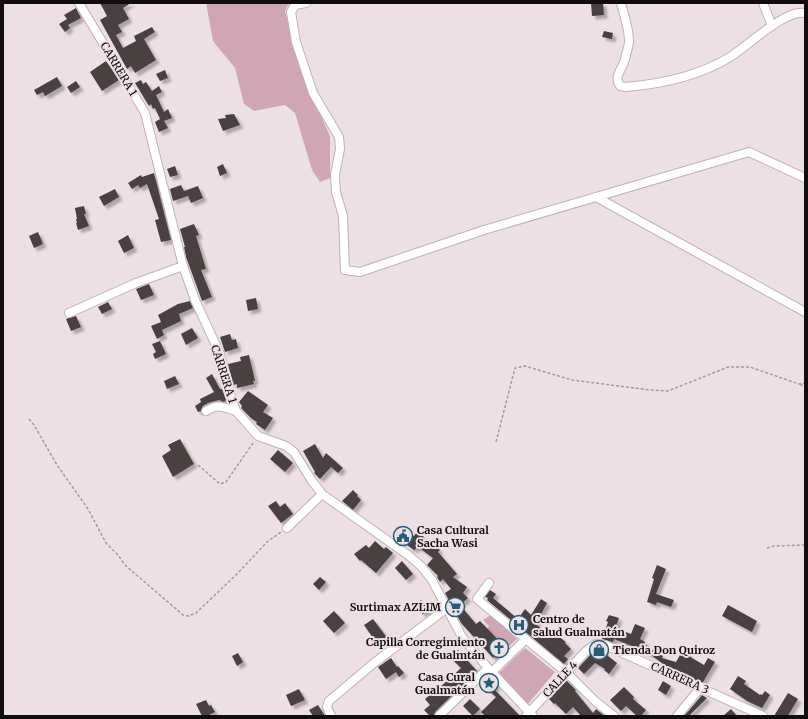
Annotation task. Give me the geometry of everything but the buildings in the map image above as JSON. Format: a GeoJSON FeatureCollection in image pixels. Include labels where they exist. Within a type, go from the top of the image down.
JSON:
{"type":"FeatureCollection","features":[{"type":"Feature","properties":{"kind":"street","name":"CARRERA 1"},"geometry":{"type":"LineString","coordinates":[[79,3],[145,113],[184,266],[195,300],[220,354],[236,411],[258,436],[286,446],[294,452],[322,494],[408,555],[421,566],[432,580],[462,636],[530,715]]}},
{"type":"Feature","properties":{"kind":"street"},"geometry":{"type":"LineString","coordinates":[[306,3],[295,6],[291,12],[296,42],[314,93],[339,138],[340,149],[335,175],[336,192],[343,216],[345,270],[360,272],[484,230],[749,152],[805,178]]}},
{"type":"Feature","properties":{"kind":"street"},"geometry":{"type":"LineString","coordinates":[[621,3],[626,20],[629,40],[624,65],[617,76],[617,82],[620,86],[626,87],[670,82],[718,64],[789,15],[802,12],[805,13]]}},
{"type":"Feature","properties":{"kind":"street"},"geometry":{"type":"LineString","coordinates":[[763,3],[772,26]]}},
{"type":"Feature","properties":{"kind":"street"},"geometry":{"type":"LineString","coordinates":[[596,197],[805,312]]}},
{"type":"Feature","properties":{"kind":"street"},"geometry":{"type":"LineString","coordinates":[[69,313],[136,283],[184,266]]}},
{"type":"Feature","properties":{"kind":"street"},"geometry":{"type":"LineString","coordinates":[[206,411],[218,406],[236,411]]}},
{"type":"Feature","properties":{"kind":"street"},"geometry":{"type":"LineString","coordinates":[[287,528],[322,494]]}},
{"type":"Feature","properties":{"kind":"street"},"geometry":{"type":"LineString","coordinates":[[489,583],[477,598],[525,640],[567,673],[596,702],[614,716]]}},
{"type":"Feature","properties":{"kind":"street"},"geometry":{"type":"LineString","coordinates":[[331,716],[327,707],[329,702],[374,663],[447,608]]}},
{"type":"Feature","properties":{"kind":"street"},"geometry":{"type":"LineString","coordinates":[[439,716],[525,640]]}},
{"type":"Feature","properties":{"kind":"street","name":"CALLE 4"},"geometry":{"type":"LineString","coordinates":[[530,715],[587,650],[596,644]]}},
{"type":"Feature","properties":{"kind":"street","name":"CARRERA 3"},"geometry":{"type":"LineString","coordinates":[[596,644],[605,645],[763,716]]}},
{"type":"Feature","properties":{"kind":"street"},"geometry":{"type":"LineString","coordinates":[[676,716],[701,687]]}},
{"type":"Feature","properties":{"kind":"path"},"geometry":{"type":"LineString","coordinates":[[496,442],[515,368],[525,366],[572,380],[668,391],[728,367],[750,367],[805,387]]}},
{"type":"Feature","properties":{"kind":"path"},"geometry":{"type":"LineString","coordinates":[[800,384],[805,383]]}},
{"type":"Feature","properties":{"kind":"path"},"geometry":{"type":"LineString","coordinates":[[29,419],[34,424],[57,465],[88,509],[106,543],[136,575],[183,615],[188,616],[196,613],[237,574],[267,542],[287,528]]}},
{"type":"Feature","properties":{"kind":"path"},"geometry":{"type":"LineString","coordinates":[[198,465],[220,484],[226,482],[258,436]]}},
{"type":"Feature","properties":{"kind":"path"},"geometry":{"type":"LineString","coordinates":[[767,548],[774,546],[805,545]]}},
{"type":"Feature","properties":{"kind":"shaded area"},"geometry":{"type":"Polygon","coordinates":[[[206,3],[295,3],[288,5],[285,11],[306,83],[330,136],[330,178],[320,182],[312,170],[295,113],[285,105],[254,111],[244,104],[235,68],[213,41],[206,3]]]}},
{"type":"Feature","properties":{"kind":"shaded area"},"geometry":{"type":"Polygon","coordinates":[[[491,615],[517,639],[506,649],[487,629],[489,626],[483,620],[491,615]]]}},
{"type":"Feature","properties":{"kind":"shaded area"},"geometry":{"type":"Polygon","coordinates":[[[525,648],[555,672],[527,705],[498,674],[525,648]]]}},
{"type":"Feature","properties":{"kind":"place","name":"Casa Cultural Sacha Wasi"},"geometry":{"type":"Point","coordinates":[403,536]}},
{"type":"Feature","properties":{"kind":"place","name":"Surtimax AZLIM"},"geometry":{"type":"Point","coordinates":[455,607]}},
{"type":"Feature","properties":{"kind":"place","name":"Centro de salud Gualmatán"},"geometry":{"type":"Point","coordinates":[519,625]}},
{"type":"Feature","properties":{"kind":"place","name":"Capilla Corregimiento de Gualmtán"},"geometry":{"type":"Point","coordinates":[499,648]}},
{"type":"Feature","properties":{"kind":"place","name":"Tienda Don Quiroz"},"geometry":{"type":"Point","coordinates":[599,650]}},
{"type":"Feature","properties":{"kind":"place","name":"Casa Cural Gualmatán"},"geometry":{"type":"Point","coordinates":[489,683]}}]}
